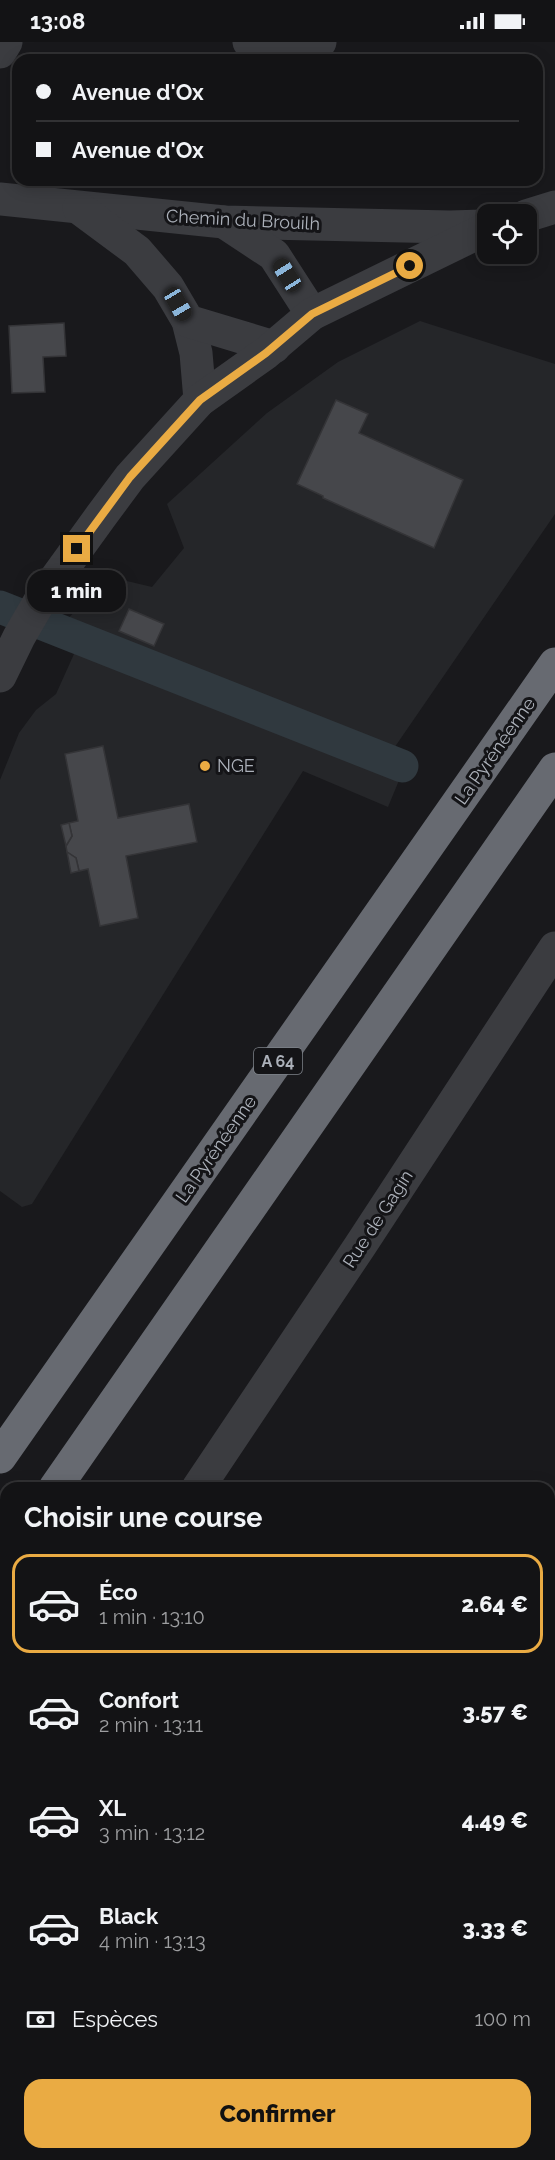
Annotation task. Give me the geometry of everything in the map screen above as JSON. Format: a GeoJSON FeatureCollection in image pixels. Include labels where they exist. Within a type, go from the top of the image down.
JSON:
{"type":"FeatureCollection","features":[{"type":"Feature","properties":{"kind":"highway","name":"La Pyrénéenne"},"geometry":{"type":"LineString","coordinates":[[0,1457],[555,664]]}},
{"type":"Feature","properties":{"kind":"highway"},"geometry":{"type":"LineString","coordinates":[[59,1482],[555,769]]}},
{"type":"Feature","properties":{"kind":"street"},"geometry":{"type":"LineString","coordinates":[[0,52],[6,42]]}},
{"type":"Feature","properties":{"kind":"street"},"geometry":{"type":"LineString","coordinates":[[249,42],[269,48],[304,46],[320,42]]}},
{"type":"Feature","properties":{"kind":"street","name":"Chemin du Brouilh"},"geometry":{"type":"LineString","coordinates":[[0,199],[224,222],[477,227]]}},
{"type":"Feature","properties":{"kind":"street"},"geometry":{"type":"LineString","coordinates":[[537,213],[555,207]]}},
{"type":"Feature","properties":{"kind":"street"},"geometry":{"type":"LineString","coordinates":[[79,208],[137,251],[168,287],[188,321],[196,353],[200,400]]}},
{"type":"Feature","properties":{"kind":"street"},"geometry":{"type":"LineString","coordinates":[[224,222],[274,255],[312,314]]}},
{"type":"Feature","properties":{"kind":"street"},"geometry":{"type":"LineString","coordinates":[[0,676],[41,599],[130,477],[200,400],[274,347],[312,314],[477,232]]}},
{"type":"Feature","properties":{"kind":"street"},"geometry":{"type":"LineString","coordinates":[[188,321],[274,347]]}},
{"type":"Feature","properties":{"kind":"street","name":"Rue de Gagin"},"geometry":{"type":"LineString","coordinates":[[202,1482],[555,948]]}},
{"type":"Feature","properties":{"kind":"shaded area","name":"NGE"},"geometry":{"type":"Polygon","coordinates":[[[420,321],[555,364],[555,514],[390,754],[407,761],[388,807],[303,771],[32,1204],[22,1207],[0,1191],[0,780],[19,733],[36,710],[56,694],[74,654],[82,628],[67,620],[106,576],[152,587],[184,548],[167,504],[267,413],[338,362],[420,321]]]}},
{"type":"Feature","properties":{"kind":"building"},"geometry":{"type":"Polygon","coordinates":[[[64,323],[66,356],[43,357],[45,392],[12,393],[9,326],[64,323]]]}},
{"type":"Feature","properties":{"kind":"building"},"geometry":{"type":"Polygon","coordinates":[[[336,400],[368,414],[359,433],[463,480],[434,548],[297,484],[336,400]]]}},
{"type":"Feature","properties":{"kind":"building"},"geometry":{"type":"Polygon","coordinates":[[[129,609],[164,624],[154,646],[119,631],[129,609]]]}},
{"type":"Feature","properties":{"kind":"building"},"geometry":{"type":"Polygon","coordinates":[[[103,746],[118,818],[189,804],[197,842],[126,856],[138,918],[100,926],[88,869],[79,871],[76,858],[67,852],[66,846],[72,836],[69,823],[78,821],[65,754],[103,746]]]}},
{"type":"Feature","properties":{"kind":"building"},"geometry":{"type":"Polygon","coordinates":[[[69,823],[72,836],[66,846],[61,825],[69,823]]]}},
{"type":"Feature","properties":{"kind":"building"},"geometry":{"type":"Polygon","coordinates":[[[67,852],[76,858],[79,871],[71,873],[67,852]]]}},
{"type":"Feature","properties":{"kind":"waterway"},"geometry":{"type":"LineString","coordinates":[[0,607],[402,766]]}},
{"type":"Feature","properties":{"kind":"place","name":"NGE"},"geometry":{"type":"Point","coordinates":[205,766]}},
{"type":"Feature","properties":{"kind":"route"},"geometry":{"type":"LineString","coordinates":[[77,549],[130,477],[200,400],[266,353],[312,314],[410,266]]}}]}
